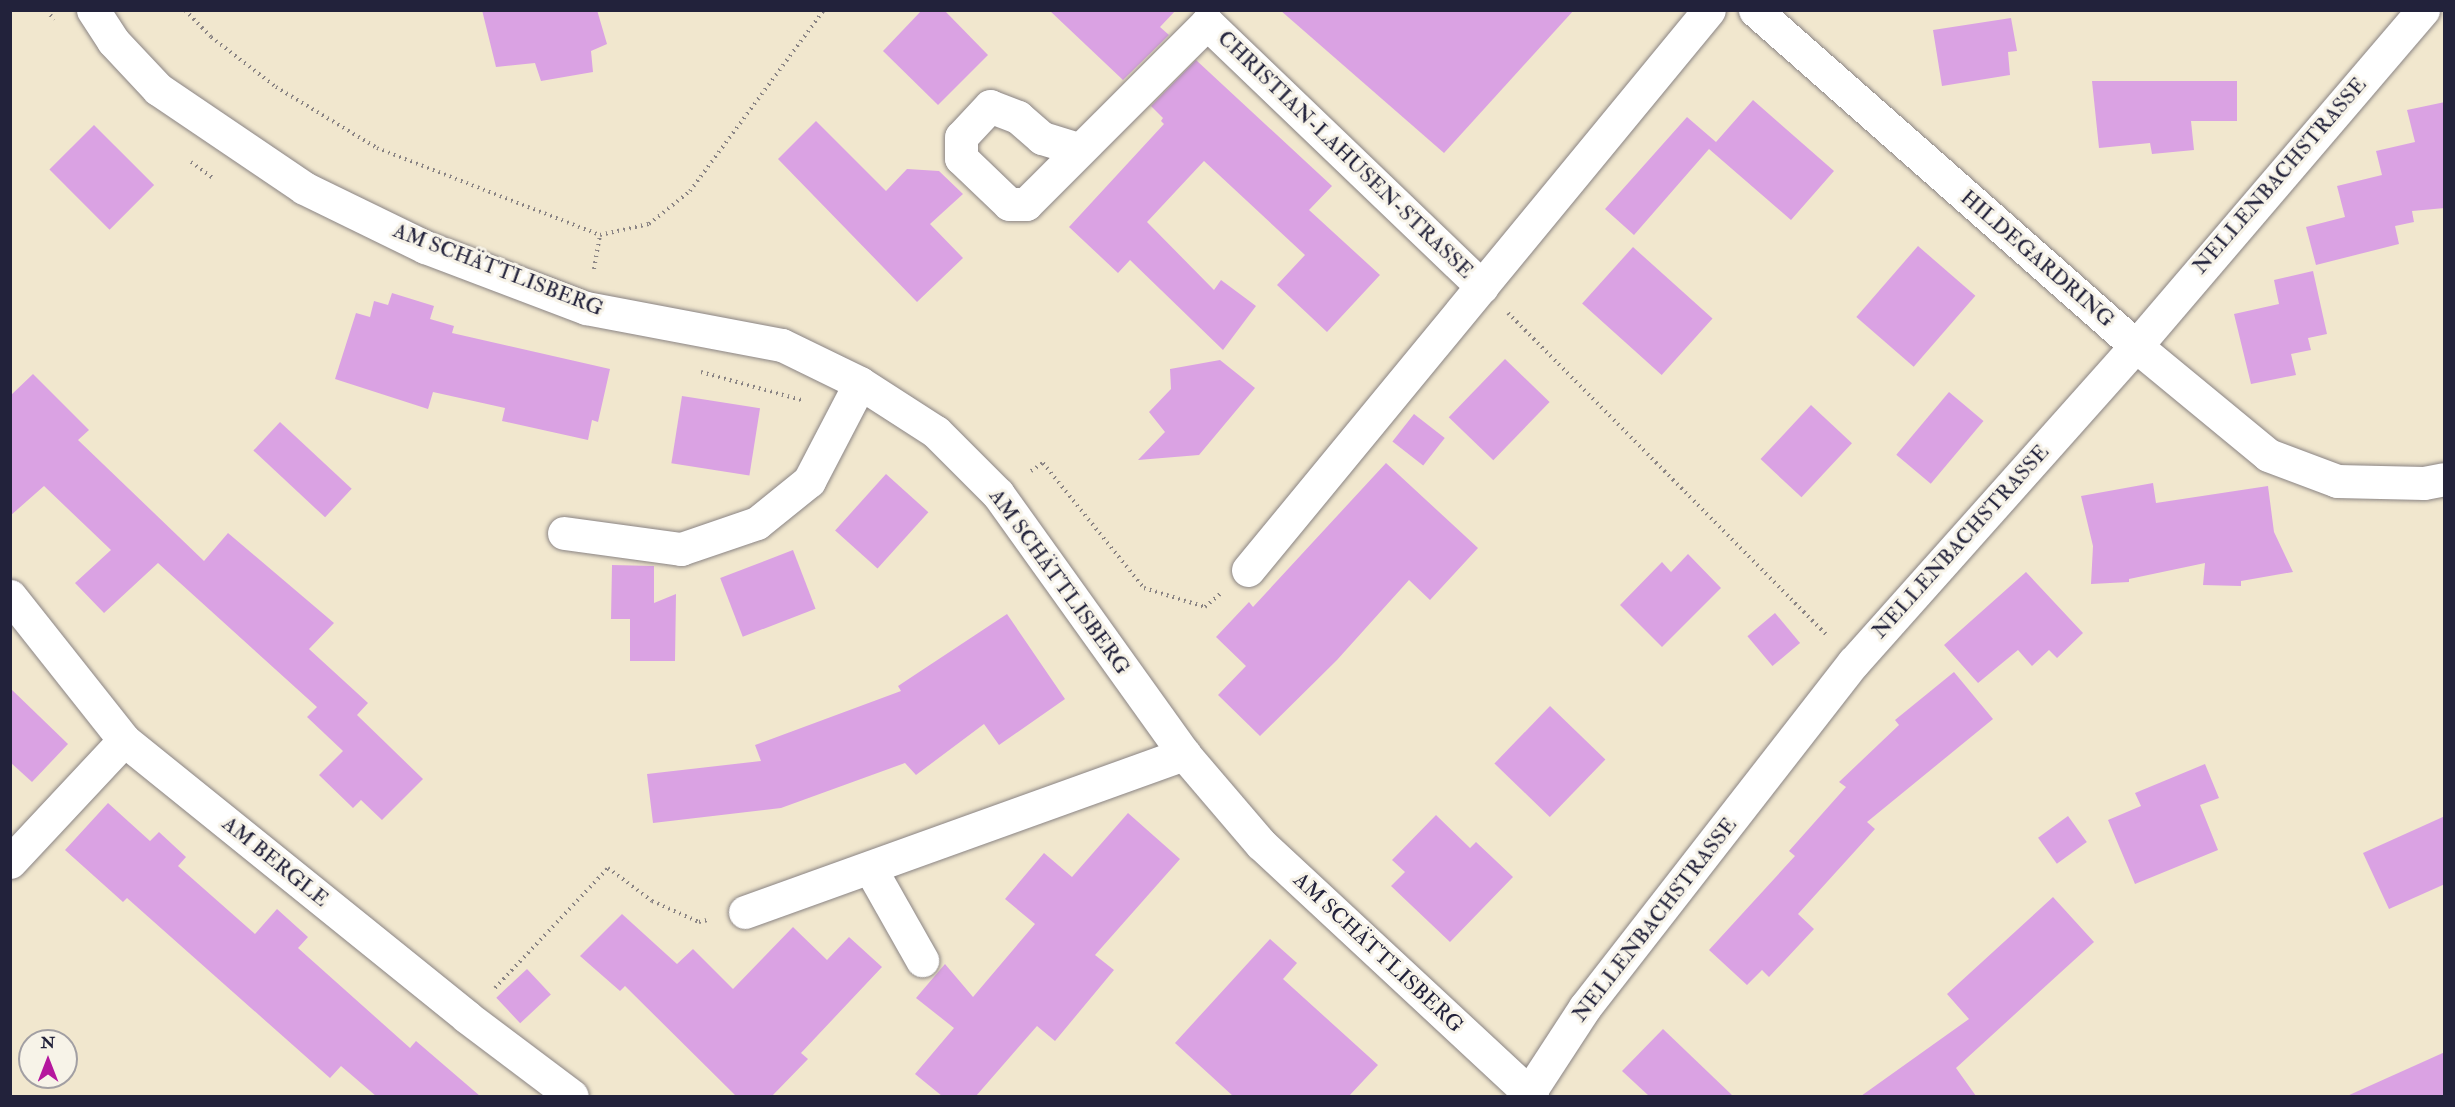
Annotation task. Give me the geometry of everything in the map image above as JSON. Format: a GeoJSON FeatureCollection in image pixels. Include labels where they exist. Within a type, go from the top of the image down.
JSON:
{"type":"FeatureCollection","features":[{"type":"Feature","properties":{"kind":"street","name":"AM SCHÄTTLISBERG"},"geometry":{"type":"LineString","coordinates":[[93,10],[113,41],[158,89],[304,188],[425,248],[586,308],[782,345],[860,383],[936,432],[998,494],[1184,754],[1261,844],[1529,1096]]}},
{"type":"Feature","properties":{"kind":"street","name":"CHRISTIAN-LAHUSEN-STRASSE"},"geometry":{"type":"LineString","coordinates":[[1248,570],[1709,10]]}},
{"type":"Feature","properties":{"kind":"street","name":"HILDEGARDRING"},"geometry":{"type":"LineString","coordinates":[[1755,10],[2136,346],[2268,455],[2337,481],[2424,483],[2445,479]]}},
{"type":"Feature","properties":{"kind":"street","name":"NELLENBACHSTRASSE"},"geometry":{"type":"LineString","coordinates":[[1529,1096],[1585,1007],[1854,662],[2136,346],[2423,10]]}},
{"type":"Feature","properties":{"kind":"street","name":"CHRISTIAN-LAHUSEN-STRASSE"},"geometry":{"type":"LineString","coordinates":[[1078,149],[1200,17],[1482,287]]}},
{"type":"Feature","properties":{"kind":"street"},"geometry":{"type":"LineString","coordinates":[[564,533],[681,549],[757,523],[809,481],[860,383]]}},
{"type":"Feature","properties":{"kind":"street","name":"AM BERGLE"},"geometry":{"type":"LineString","coordinates":[[10,596],[124,740],[467,1017],[573,1096]]}},
{"type":"Feature","properties":{"kind":"street"},"geometry":{"type":"LineString","coordinates":[[10,862],[124,740]]}},
{"type":"Feature","properties":{"kind":"street"},"geometry":{"type":"LineString","coordinates":[[745,912],[1184,754]]}},
{"type":"Feature","properties":{"kind":"street"},"geometry":{"type":"LineString","coordinates":[[870,868],[922,960]]}},
{"type":"Feature","properties":{"kind":"path"},"geometry":{"type":"LineString","coordinates":[[185,10],[211,37],[276,87],[377,148],[600,235],[649,224],[690,191],[806,30],[824,10]]}},
{"type":"Feature","properties":{"kind":"path"},"geometry":{"type":"LineString","coordinates":[[586,308],[600,235]]}},
{"type":"Feature","properties":{"kind":"path"},"geometry":{"type":"LineString","coordinates":[[1482,287],[1854,662]]}},
{"type":"Feature","properties":{"kind":"path"},"geometry":{"type":"LineString","coordinates":[[998,494],[1043,463],[1144,588],[1185,601],[1205,607],[1248,570]]}},
{"type":"Feature","properties":{"kind":"path"},"geometry":{"type":"LineString","coordinates":[[467,1017],[608,868],[652,901],[699,922],[745,912]]}},
{"type":"Feature","properties":{"kind":"building"},"geometry":{"type":"Polygon","coordinates":[[[482,10],[597,10],[607,44],[591,51],[593,72],[541,81],[535,63],[496,67],[482,10]]]}},
{"type":"Feature","properties":{"kind":"building"},"geometry":{"type":"Polygon","coordinates":[[[922,10],[944,10],[988,55],[938,105],[883,51],[922,10]]]}},
{"type":"Feature","properties":{"kind":"building"},"geometry":{"type":"Polygon","coordinates":[[[1049,10],[1176,10],[1160,27],[1169,35],[1123,80],[1049,10]]]}},
{"type":"Feature","properties":{"kind":"building"},"geometry":{"type":"Polygon","coordinates":[[[1280,10],[1574,10],[1444,153],[1280,10]]]}},
{"type":"Feature","properties":{"kind":"building"},"geometry":{"type":"Polygon","coordinates":[[[2011,18],[2017,51],[2008,52],[2010,75],[1942,86],[1933,30],[2011,18]]]}},
{"type":"Feature","properties":{"kind":"building"},"geometry":{"type":"Polygon","coordinates":[[[1196,60],[1332,186],[1309,210],[1380,275],[1327,332],[1277,285],[1305,255],[1204,161],[1147,222],[1214,290],[1221,280],[1256,306],[1223,350],[1130,260],[1118,273],[1069,227],[1164,124],[1161,121],[1163,118],[1151,106],[1196,60]]]}},
{"type":"Feature","properties":{"kind":"building"},"geometry":{"type":"Polygon","coordinates":[[[2092,81],[2237,81],[2237,121],[2191,121],[2194,150],[2152,154],[2150,143],[2099,148],[2092,81]]]}},
{"type":"Feature","properties":{"kind":"building"},"geometry":{"type":"Polygon","coordinates":[[[1753,100],[1834,171],[1791,220],[1709,149],[1634,235],[1605,209],[1687,117],[1716,142],[1753,100]]]}},
{"type":"Feature","properties":{"kind":"building"},"geometry":{"type":"Polygon","coordinates":[[[2445,102],[2445,208],[2412,211],[2414,222],[2395,226],[2399,244],[2316,265],[2306,227],[2345,217],[2337,186],[2382,175],[2376,151],[2415,142],[2407,110],[2445,102]]]}},
{"type":"Feature","properties":{"kind":"building"},"geometry":{"type":"Polygon","coordinates":[[[816,121],[886,191],[907,169],[939,171],[963,194],[930,224],[963,258],[917,302],[778,159],[816,121]]]}},
{"type":"Feature","properties":{"kind":"building"},"geometry":{"type":"Polygon","coordinates":[[[94,125],[154,185],[110,230],[49,170],[94,125]]]}},
{"type":"Feature","properties":{"kind":"building"},"geometry":{"type":"Polygon","coordinates":[[[1918,246],[1975,296],[1914,367],[1856,317],[1918,246]]]}},
{"type":"Feature","properties":{"kind":"building"},"geometry":{"type":"Polygon","coordinates":[[[1633,247],[1713,319],[1662,375],[1582,303],[1633,247]]]}},
{"type":"Feature","properties":{"kind":"building"},"geometry":{"type":"Polygon","coordinates":[[[2313,271],[2327,334],[2308,338],[2311,350],[2291,354],[2296,375],[2251,384],[2234,314],[2279,304],[2274,280],[2313,271]]]}},
{"type":"Feature","properties":{"kind":"building"},"geometry":{"type":"Polygon","coordinates":[[[392,293],[434,306],[430,319],[454,326],[452,333],[610,369],[598,422],[592,420],[588,440],[502,421],[505,408],[433,392],[428,409],[335,379],[356,313],[370,317],[374,301],[388,305],[392,293]]]}},
{"type":"Feature","properties":{"kind":"building"},"geometry":{"type":"Polygon","coordinates":[[[1505,359],[1550,402],[1493,460],[1449,417],[1505,359]]]}},
{"type":"Feature","properties":{"kind":"building"},"geometry":{"type":"Polygon","coordinates":[[[1220,360],[1255,388],[1199,455],[1138,460],[1165,432],[1149,412],[1171,389],[1170,369],[1220,360]]]}},
{"type":"Feature","properties":{"kind":"building"},"geometry":{"type":"Polygon","coordinates":[[[33,374],[89,430],[78,440],[204,561],[228,533],[334,623],[309,649],[368,703],[357,715],[423,779],[382,820],[361,800],[353,808],[319,775],[343,751],[307,717],[317,707],[158,563],[104,613],[75,583],[111,550],[44,486],[10,516],[10,396],[33,374]]]}},
{"type":"Feature","properties":{"kind":"building"},"geometry":{"type":"Polygon","coordinates":[[[1949,392],[1983,421],[1931,484],[1896,455],[1949,392]]]}},
{"type":"Feature","properties":{"kind":"building"},"geometry":{"type":"Polygon","coordinates":[[[682,396],[760,408],[749,476],[671,463],[682,396]]]}},
{"type":"Feature","properties":{"kind":"building"},"geometry":{"type":"Polygon","coordinates":[[[1811,405],[1852,443],[1801,497],[1761,459],[1811,405]]]}},
{"type":"Feature","properties":{"kind":"building"},"geometry":{"type":"Polygon","coordinates":[[[1414,414],[1445,438],[1423,466],[1392,442],[1414,414]]]}},
{"type":"Feature","properties":{"kind":"building"},"geometry":{"type":"Polygon","coordinates":[[[280,422],[352,489],[325,517],[253,451],[280,422]]]}},
{"type":"Feature","properties":{"kind":"building"},"geometry":{"type":"Polygon","coordinates":[[[1386,463],[1478,548],[1430,600],[1409,580],[1337,660],[1260,736],[1218,695],[1246,666],[1216,637],[1249,602],[1253,607],[1386,463]]]}},
{"type":"Feature","properties":{"kind":"building"},"geometry":{"type":"Polygon","coordinates":[[[886,474],[928,512],[878,569],[835,530],[886,474]]]}},
{"type":"Feature","properties":{"kind":"building"},"geometry":{"type":"Polygon","coordinates":[[[2153,483],[2156,503],[2268,486],[2274,532],[2293,572],[2241,581],[2241,586],[2203,585],[2205,563],[2129,579],[2129,582],[2091,584],[2093,546],[2081,496],[2153,483]]]}},
{"type":"Feature","properties":{"kind":"building"},"geometry":{"type":"Polygon","coordinates":[[[793,550],[816,609],[743,637],[720,578],[793,550]]]}},
{"type":"Feature","properties":{"kind":"building"},"geometry":{"type":"Polygon","coordinates":[[[1688,554],[1721,588],[1662,647],[1620,605],[1662,562],[1671,572],[1688,554]]]}},
{"type":"Feature","properties":{"kind":"building"},"geometry":{"type":"Polygon","coordinates":[[[612,565],[654,566],[654,603],[676,594],[675,661],[630,661],[630,619],[611,619],[612,565]]]}},
{"type":"Feature","properties":{"kind":"building"},"geometry":{"type":"Polygon","coordinates":[[[2026,572],[2083,633],[2057,658],[2049,650],[2032,666],[2018,650],[1978,683],[1944,645],[2026,572]]]}},
{"type":"Feature","properties":{"kind":"building"},"geometry":{"type":"Polygon","coordinates":[[[1775,613],[1800,643],[1772,666],[1747,636],[1775,613]]]}},
{"type":"Feature","properties":{"kind":"building"},"geometry":{"type":"Polygon","coordinates":[[[1007,614],[1065,699],[999,745],[984,724],[916,775],[905,763],[781,808],[653,823],[647,774],[761,761],[755,745],[901,691],[898,686],[1007,614]]]}},
{"type":"Feature","properties":{"kind":"building"},"geometry":{"type":"Polygon","coordinates":[[[1954,672],[1993,719],[1867,822],[1875,829],[1798,914],[1814,929],[1769,977],[1762,970],[1747,985],[1709,950],[1795,856],[1789,851],[1846,787],[1839,782],[1899,725],[1895,720],[1954,672]]]}},
{"type":"Feature","properties":{"kind":"building"},"geometry":{"type":"Polygon","coordinates":[[[10,688],[68,744],[32,782],[10,762],[10,688]]]}},
{"type":"Feature","properties":{"kind":"building"},"geometry":{"type":"Polygon","coordinates":[[[1550,706],[1605,759],[1550,817],[1494,764],[1550,706]]]}},
{"type":"Feature","properties":{"kind":"building"},"geometry":{"type":"Polygon","coordinates":[[[2205,764],[2219,798],[2200,805],[2218,850],[2135,884],[2108,820],[2141,806],[2135,793],[2205,764]]]}},
{"type":"Feature","properties":{"kind":"building"},"geometry":{"type":"Polygon","coordinates":[[[108,803],[150,841],[159,832],[186,857],[178,866],[255,934],[277,909],[308,937],[298,948],[410,1048],[416,1041],[480,1096],[376,1096],[341,1066],[330,1078],[127,898],[123,902],[65,850],[108,803]]]}},
{"type":"Feature","properties":{"kind":"building"},"geometry":{"type":"Polygon","coordinates":[[[1128,813],[1180,859],[1095,955],[1114,970],[1055,1041],[1037,1026],[976,1096],[942,1096],[915,1074],[954,1028],[916,998],[945,964],[973,997],[1035,924],[1005,899],[1044,853],[1072,877],[1128,813]]]}},
{"type":"Feature","properties":{"kind":"building"},"geometry":{"type":"Polygon","coordinates":[[[1436,815],[1470,848],[1476,842],[1513,877],[1450,942],[1391,886],[1405,872],[1392,860],[1436,815]]]}},
{"type":"Feature","properties":{"kind":"building"},"geometry":{"type":"Polygon","coordinates":[[[2068,816],[2087,842],[2057,864],[2038,838],[2068,816]]]}},
{"type":"Feature","properties":{"kind":"building"},"geometry":{"type":"Polygon","coordinates":[[[2445,816],[2445,884],[2389,909],[2363,853],[2445,816]]]}},
{"type":"Feature","properties":{"kind":"building"},"geometry":{"type":"Polygon","coordinates":[[[2053,897],[2094,942],[1956,1068],[1976,1096],[1861,1096],[1969,1019],[1947,994],[2053,897]]]}},
{"type":"Feature","properties":{"kind":"building"},"geometry":{"type":"Polygon","coordinates":[[[622,914],[677,964],[693,949],[733,989],[793,927],[827,960],[849,937],[882,967],[801,1053],[808,1059],[772,1096],[736,1096],[625,986],[620,991],[580,956],[622,914]]]}},
{"type":"Feature","properties":{"kind":"building"},"geometry":{"type":"Polygon","coordinates":[[[1270,939],[1297,963],[1283,979],[1378,1065],[1349,1096],[1233,1096],[1175,1043],[1270,939]]]}},
{"type":"Feature","properties":{"kind":"building"},"geometry":{"type":"Polygon","coordinates":[[[527,969],[551,995],[520,1023],[496,998],[527,969]]]}},
{"type":"Feature","properties":{"kind":"building"},"geometry":{"type":"Polygon","coordinates":[[[1663,1029],[1733,1096],[1649,1096],[1622,1071],[1663,1029]]]}},
{"type":"Feature","properties":{"kind":"building"},"geometry":{"type":"Polygon","coordinates":[[[2445,1052],[2445,1096],[2347,1096],[2445,1052]]]}}]}
